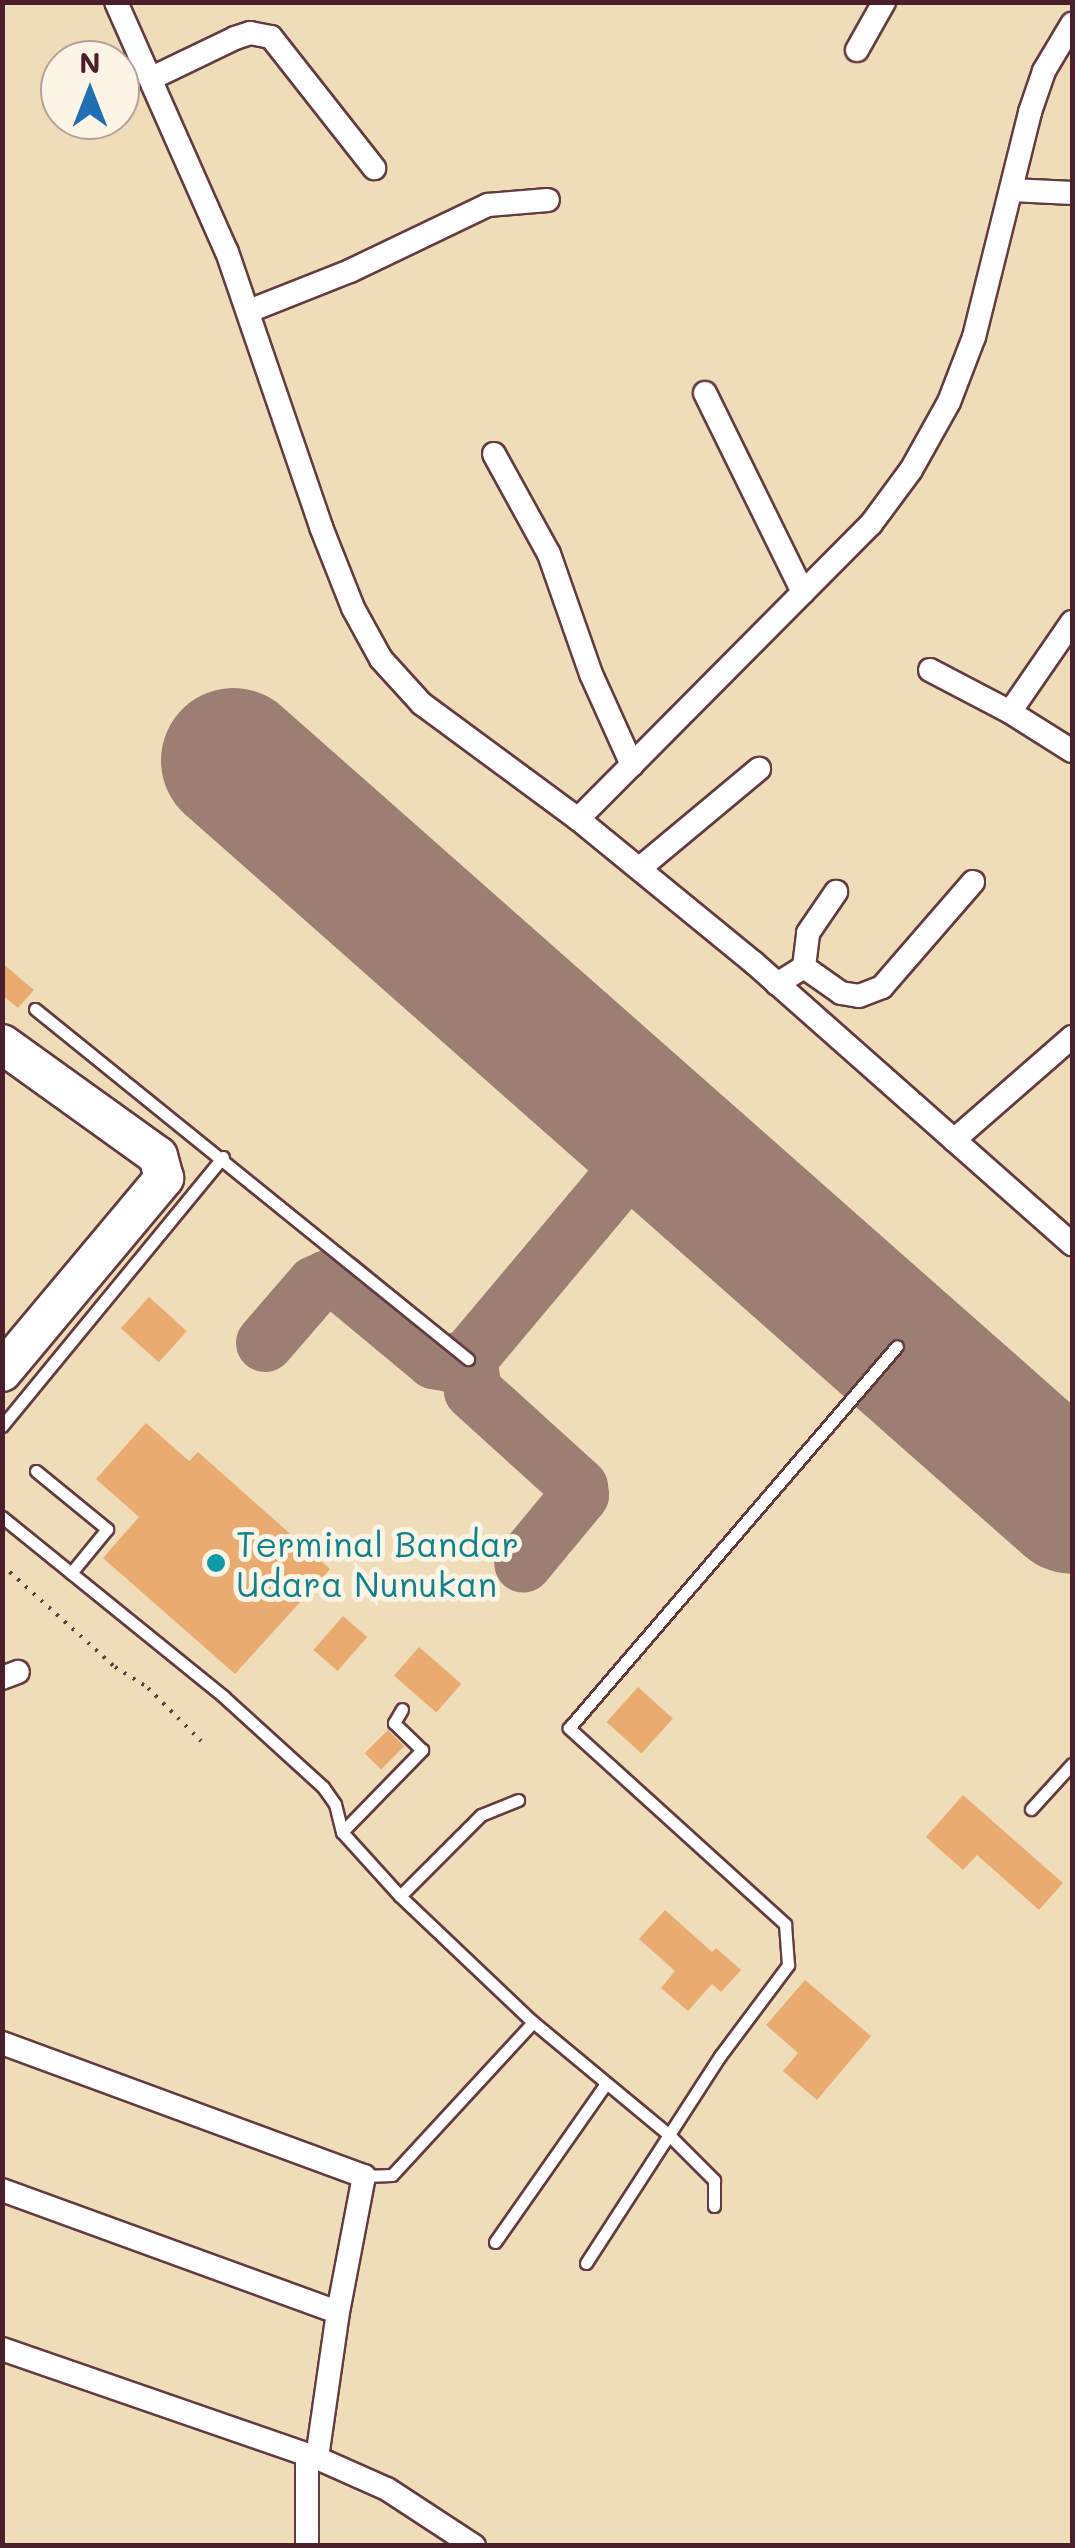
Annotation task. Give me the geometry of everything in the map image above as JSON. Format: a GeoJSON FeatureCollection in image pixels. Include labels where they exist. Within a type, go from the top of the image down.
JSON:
{"type":"FeatureCollection","features":[{"type":"Feature","properties":{"kind":"highway"},"geometry":{"type":"LineString","coordinates":[[2,1044],[158,1156],[164,1178],[75,1315],[2,1372]]}},
{"type":"Feature","properties":{"kind":"highway"},"geometry":{"type":"LineString","coordinates":[[2,1076],[100,1144],[164,1178]]}},
{"type":"Feature","properties":{"kind":"street"},"geometry":{"type":"LineString","coordinates":[[116,2],[152,78],[249,312],[321,527],[352,608],[381,660],[422,704],[640,868],[1072,1244]]}},
{"type":"Feature","properties":{"kind":"street"},"geometry":{"type":"LineString","coordinates":[[857,50],[884,2]]}},
{"type":"Feature","properties":{"kind":"street"},"geometry":{"type":"LineString","coordinates":[[578,819],[872,524],[910,470],[949,402],[974,337],[1044,71],[1072,24]]}},
{"type":"Feature","properties":{"kind":"street"},"geometry":{"type":"LineString","coordinates":[[152,78],[234,38],[250,33],[270,37],[374,168]]}},
{"type":"Feature","properties":{"kind":"street"},"geometry":{"type":"LineString","coordinates":[[1012,190],[1072,193]]}},
{"type":"Feature","properties":{"kind":"street"},"geometry":{"type":"LineString","coordinates":[[249,312],[350,271],[488,205],[548,200]]}},
{"type":"Feature","properties":{"kind":"street"},"geometry":{"type":"LineString","coordinates":[[705,393],[803,592]]}},
{"type":"Feature","properties":{"kind":"street"},"geometry":{"type":"LineString","coordinates":[[494,454],[549,554],[591,674],[632,765]]}},
{"type":"Feature","properties":{"kind":"street"},"geometry":{"type":"LineString","coordinates":[[1010,712],[1072,622]]}},
{"type":"Feature","properties":{"kind":"street"},"geometry":{"type":"LineString","coordinates":[[930,670],[1010,712],[1072,751]]}},
{"type":"Feature","properties":{"kind":"street"},"geometry":{"type":"LineString","coordinates":[[640,868],[759,769]]}},
{"type":"Feature","properties":{"kind":"street"},"geometry":{"type":"LineString","coordinates":[[804,967],[841,993],[858,996],[882,987],[973,882]]}},
{"type":"Feature","properties":{"kind":"street"},"geometry":{"type":"LineString","coordinates":[[804,967],[808,933],[836,892]]}},
{"type":"Feature","properties":{"kind":"street"},"geometry":{"type":"LineString","coordinates":[[777,984],[804,967]]}},
{"type":"Feature","properties":{"kind":"street"},"geometry":{"type":"LineString","coordinates":[[954,1140],[1072,1037]]}},
{"type":"Feature","properties":{"kind":"street"},"geometry":{"type":"LineString","coordinates":[[2,2043],[364,2176],[312,2457],[308,2546]]}},
{"type":"Feature","properties":{"kind":"street"},"geometry":{"type":"LineString","coordinates":[[2,2190],[338,2312]]}},
{"type":"Feature","properties":{"kind":"street"},"geometry":{"type":"LineString","coordinates":[[2,2349],[312,2457],[387,2489],[474,2546]]}},
{"type":"Feature","properties":{"kind":"lane"},"geometry":{"type":"LineString","coordinates":[[34,1009],[224,1157],[468,1359]]}},
{"type":"Feature","properties":{"kind":"lane"},"geometry":{"type":"LineString","coordinates":[[2,1426],[75,1315],[224,1157]]}},
{"type":"Feature","properties":{"kind":"lane"},"geometry":{"type":"LineString","coordinates":[[586,2263],[669,2135],[788,1965],[785,1924],[569,1728],[897,1346]]}},
{"type":"Feature","properties":{"kind":"lane"},"geometry":{"type":"LineString","coordinates":[[36,1470],[107,1529],[71,1573]]}},
{"type":"Feature","properties":{"kind":"lane"},"geometry":{"type":"LineString","coordinates":[[2,1517],[224,1697],[323,1787],[335,1804],[342,1832],[400,1896],[533,2022],[669,2135],[714,2180],[714,2206]]}},
{"type":"Feature","properties":{"kind":"lane"},"geometry":{"type":"LineString","coordinates":[[342,1832],[422,1750],[394,1723],[402,1709]]}},
{"type":"Feature","properties":{"kind":"lane"},"geometry":{"type":"LineString","coordinates":[[1031,1809],[1072,1764]]}},
{"type":"Feature","properties":{"kind":"lane"},"geometry":{"type":"LineString","coordinates":[[400,1896],[481,1815],[518,1800]]}},
{"type":"Feature","properties":{"kind":"lane"},"geometry":{"type":"LineString","coordinates":[[364,2176],[392,2175],[533,2022]]}},
{"type":"Feature","properties":{"kind":"lane"},"geometry":{"type":"LineString","coordinates":[[495,2242],[605,2085]]}},
{"type":"Feature","properties":{"kind":"path"},"geometry":{"type":"LineString","coordinates":[[2,1565],[115,1666],[148,1688],[201,1741]]}},
{"type":"Feature","properties":{"kind":"building"},"geometry":{"type":"Polygon","coordinates":[[[2,963],[34,990],[18,1008],[2,995],[2,963]]]}},
{"type":"Feature","properties":{"kind":"building"},"geometry":{"type":"Polygon","coordinates":[[[149,1297],[187,1331],[159,1362],[121,1328],[149,1297]]]}},
{"type":"Feature","properties":{"kind":"building","name":"Terminal Bandar Udara Nunukan"},"geometry":{"type":"Polygon","coordinates":[[[146,1423],[189,1461],[198,1452],[330,1569],[235,1674],[103,1558],[139,1517],[96,1479],[146,1423]]]}},
{"type":"Feature","properties":{"kind":"building"},"geometry":{"type":"Polygon","coordinates":[[[343,1616],[367,1637],[338,1671],[313,1650],[343,1616]]]}},
{"type":"Feature","properties":{"kind":"building"},"geometry":{"type":"Polygon","coordinates":[[[419,1647],[461,1684],[436,1712],[394,1676],[419,1647]]]}},
{"type":"Feature","properties":{"kind":"building"},"geometry":{"type":"Polygon","coordinates":[[[638,1687],[673,1718],[641,1753],[607,1722],[638,1687]]]}},
{"type":"Feature","properties":{"kind":"building"},"geometry":{"type":"Polygon","coordinates":[[[388,1730],[404,1746],[381,1770],[365,1753],[388,1730]]]}},
{"type":"Feature","properties":{"kind":"building"},"geometry":{"type":"Polygon","coordinates":[[[963,1795],[1063,1883],[1039,1910],[977,1855],[963,1870],[926,1837],[963,1795]]]}},
{"type":"Feature","properties":{"kind":"building"},"geometry":{"type":"Polygon","coordinates":[[[665,1910],[712,1952],[716,1948],[741,1970],[721,1992],[712,1984],[688,2011],[661,1988],[675,1971],[639,1939],[665,1910]]]}},
{"type":"Feature","properties":{"kind":"building"},"geometry":{"type":"Polygon","coordinates":[[[805,1980],[871,2036],[817,2100],[783,2071],[798,2053],[766,2025],[805,1980]]]}},
{"type":"Feature","properties":{"kind":"taxiway"},"geometry":{"type":"LineString","coordinates":[[265,1343],[315,1285],[328,1279],[339,1281],[434,1360],[450,1363],[468,1359],[624,1173],[628,1134],[622,1103]]}},
{"type":"Feature","properties":{"kind":"taxiway"},"geometry":{"type":"LineString","coordinates":[[624,1173],[655,1164],[692,1165]]}},
{"type":"Feature","properties":{"kind":"taxiway"},"geometry":{"type":"LineString","coordinates":[[468,1359],[473,1391],[579,1487],[580,1495],[523,1564]]}},
{"type":"Feature","properties":{"kind":"runway"},"geometry":{"type":"LineString","coordinates":[[233,760],[1072,1501]]}},
{"type":"Feature","properties":{"kind":"place","name":"Terminal Bandar Udara Nunukan"},"geometry":{"type":"Point","coordinates":[216,1563]}}]}
